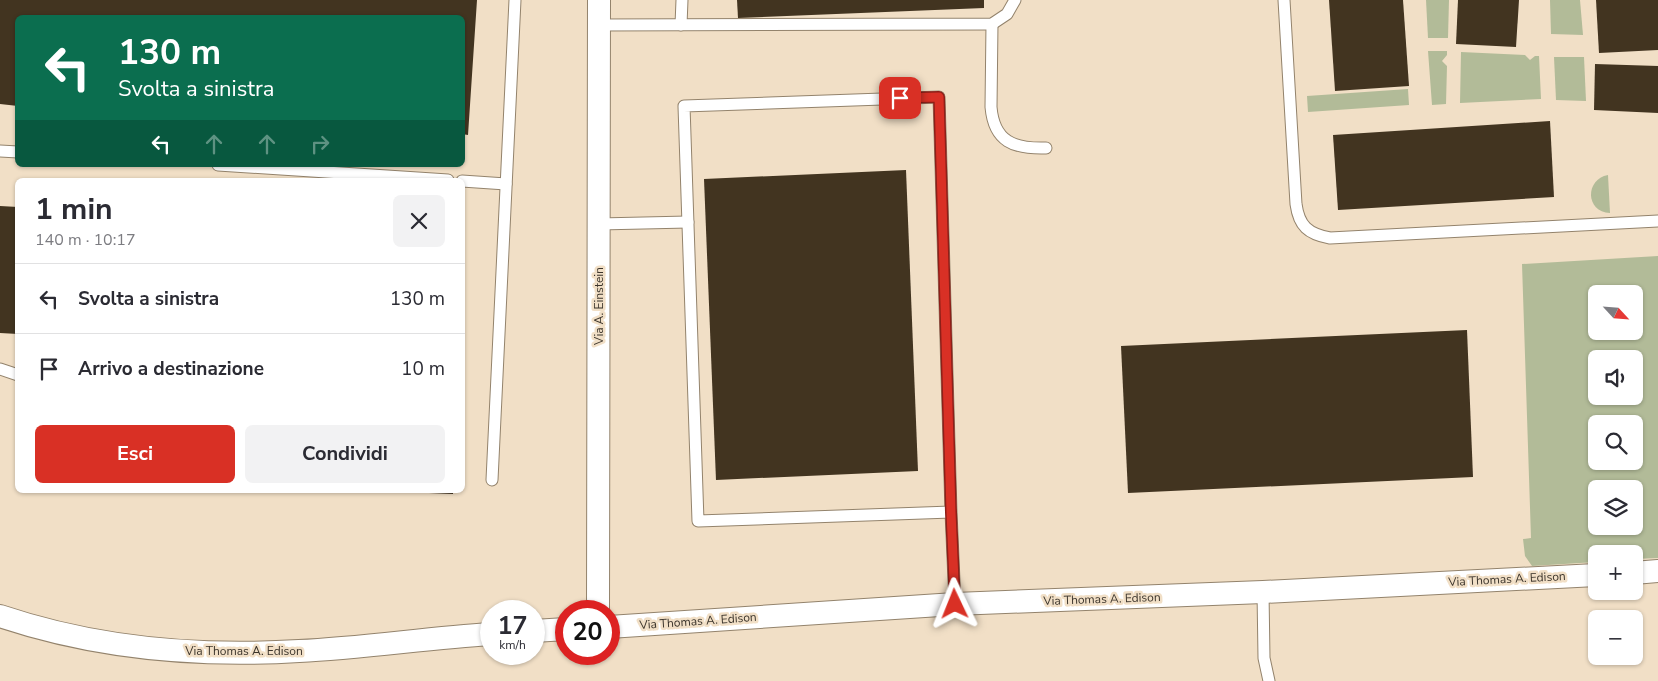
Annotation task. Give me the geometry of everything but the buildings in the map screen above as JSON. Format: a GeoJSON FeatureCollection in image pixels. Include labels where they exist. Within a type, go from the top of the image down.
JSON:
{"type":"FeatureCollection","features":[{"type":"Feature","properties":{"kind":"street","name":"Via A. Einstein"},"geometry":{"type":"LineString","coordinates":[[598,600],[599,0]]}},
{"type":"Feature","properties":{"kind":"street"},"geometry":{"type":"LineString","coordinates":[[1643,572],[1658,571]]}},
{"type":"Feature","properties":{"kind":"street","name":"Via Thomas A. Edison"},"geometry":{"type":"LineString","coordinates":[[620,626],[955,604],[1263,592],[1588,575]]}},
{"type":"Feature","properties":{"kind":"street","name":"Via Thomas A. Edison"},"geometry":{"type":"LineString","coordinates":[[0,616],[47,630],[102,641],[172,650],[220,653],[300,651],[480,635]]}},
{"type":"Feature","properties":{"kind":"lane"},"geometry":{"type":"LineString","coordinates":[[492,480],[515,0]]}},
{"type":"Feature","properties":{"kind":"lane"},"geometry":{"type":"LineString","coordinates":[[681,25],[682,0]]}},
{"type":"Feature","properties":{"kind":"lane"},"geometry":{"type":"LineString","coordinates":[[599,25],[992,24],[1007,14],[1015,0]]}},
{"type":"Feature","properties":{"kind":"lane"},"geometry":{"type":"LineString","coordinates":[[1284,0],[1297,216],[1307,230],[1319,236],[1330,238],[1658,221]]}},
{"type":"Feature","properties":{"kind":"lane"},"geometry":{"type":"LineString","coordinates":[[992,24],[991,107],[995,128],[1001,137],[1010,142],[1027,148],[1046,148]]}},
{"type":"Feature","properties":{"kind":"lane"},"geometry":{"type":"LineString","coordinates":[[951,512],[698,521],[684,106],[939,97],[955,604]]}},
{"type":"Feature","properties":{"kind":"lane"},"geometry":{"type":"LineString","coordinates":[[0,151],[15,152]]}},
{"type":"Feature","properties":{"kind":"lane"},"geometry":{"type":"LineString","coordinates":[[248,167],[416,178]]}},
{"type":"Feature","properties":{"kind":"lane"},"geometry":{"type":"LineString","coordinates":[[465,181],[506,184]]}},
{"type":"Feature","properties":{"kind":"lane"},"geometry":{"type":"LineString","coordinates":[[599,224],[688,222]]}},
{"type":"Feature","properties":{"kind":"lane"},"geometry":{"type":"LineString","coordinates":[[0,369],[15,374]]}},
{"type":"Feature","properties":{"kind":"lane"},"geometry":{"type":"LineString","coordinates":[[1263,592],[1264,658],[1269,681]]}},
{"type":"Feature","properties":{"kind":"green space"},"geometry":{"type":"Polygon","coordinates":[[[1426,0],[1449,0],[1448,38],[1428,38],[1426,0]]]}},
{"type":"Feature","properties":{"kind":"green space"},"geometry":{"type":"Polygon","coordinates":[[[1550,0],[1580,0],[1583,35],[1551,34],[1550,0]]]}},
{"type":"Feature","properties":{"kind":"green space"},"geometry":{"type":"Polygon","coordinates":[[[1428,51],[1447,51],[1447,55],[1442,61],[1447,66],[1446,104],[1432,105],[1428,51]]]}},
{"type":"Feature","properties":{"kind":"green space"},"geometry":{"type":"Polygon","coordinates":[[[1461,52],[1525,55],[1530,60],[1535,56],[1539,56],[1541,99],[1460,103],[1461,52]]]}},
{"type":"Feature","properties":{"kind":"green space"},"geometry":{"type":"Polygon","coordinates":[[[1554,57],[1584,57],[1586,101],[1556,100],[1554,57]]]}},
{"type":"Feature","properties":{"kind":"green space"},"geometry":{"type":"Polygon","coordinates":[[[1408,89],[1409,105],[1308,112],[1307,96],[1408,89]]]}},
{"type":"Feature","properties":{"kind":"green space"},"geometry":{"type":"Polygon","coordinates":[[[1608,175],[1610,213],[1596,207],[1592,202],[1591,195],[1595,182],[1608,175]]]}},
{"type":"Feature","properties":{"kind":"green space"},"geometry":{"type":"Polygon","coordinates":[[[1658,256],[1658,558],[1643,559],[1643,545],[1588,545],[1588,562],[1532,566],[1525,556],[1523,539],[1531,538],[1522,264],[1658,256]]]}},
{"type":"Feature","properties":{"kind":"route"},"geometry":{"type":"LineString","coordinates":[[900,98],[939,97],[955,604]]}}]}
